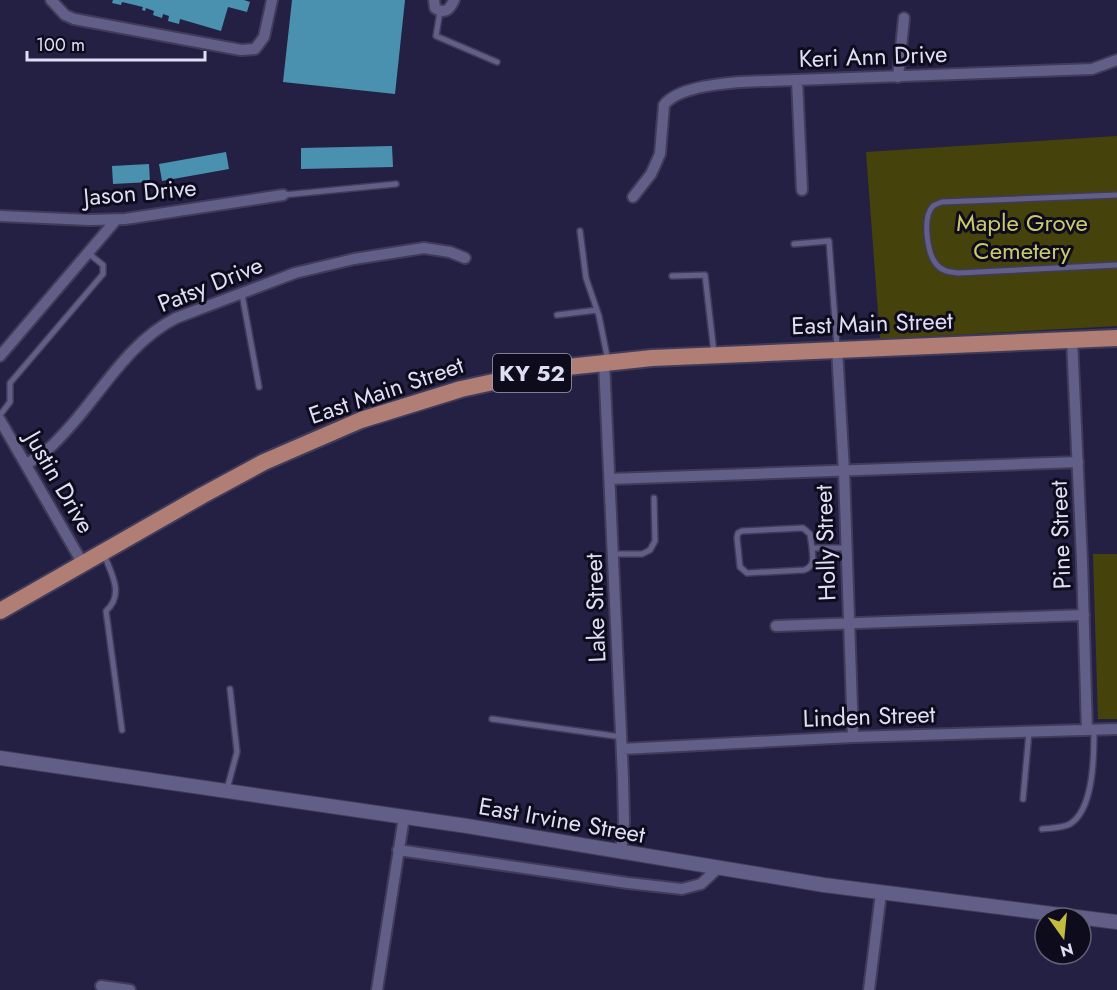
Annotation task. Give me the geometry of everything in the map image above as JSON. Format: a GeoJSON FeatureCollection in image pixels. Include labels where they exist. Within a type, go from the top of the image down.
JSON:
{"type":"FeatureCollection","features":[{"type":"Feature","properties":{"kind":"main road","name":"East Main Street"},"geometry":{"type":"LineString","coordinates":[[0,611],[241,474],[300,445],[361,420],[491,381],[558,368],[606,362],[714,354],[1117,338]]}},
{"type":"Feature","properties":{"kind":"street"},"geometry":{"type":"LineString","coordinates":[[51,0],[65,15],[74,19],[234,50],[249,50],[255,49],[264,37],[272,0]]}},
{"type":"Feature","properties":{"kind":"street"},"geometry":{"type":"LineString","coordinates":[[434,0],[435,8],[440,11],[450,8],[454,0]]}},
{"type":"Feature","properties":{"kind":"street"},"geometry":{"type":"LineString","coordinates":[[898,77],[904,18]]}},
{"type":"Feature","properties":{"kind":"street","name":"Keri Ann Drive"},"geometry":{"type":"LineString","coordinates":[[633,197],[656,164],[660,154],[664,105],[669,99],[678,95],[727,83],[1092,69],[1117,60]]}},
{"type":"Feature","properties":{"kind":"street"},"geometry":{"type":"LineString","coordinates":[[797,80],[802,190]]}},
{"type":"Feature","properties":{"kind":"street","name":"Jason Drive"},"geometry":{"type":"LineString","coordinates":[[0,216],[116,220],[283,195]]}},
{"type":"Feature","properties":{"kind":"street"},"geometry":{"type":"LineString","coordinates":[[0,356],[116,220]]}},
{"type":"Feature","properties":{"kind":"street","name":"Patsy Drive"},"geometry":{"type":"LineString","coordinates":[[26,464],[44,453],[60,438],[152,332],[176,318],[241,292],[314,267],[424,248],[438,249],[465,258]]}},
{"type":"Feature","properties":{"kind":"street","name":"Pine Street"},"geometry":{"type":"LineString","coordinates":[[1072,339],[1090,730]]}},
{"type":"Feature","properties":{"kind":"street","name":"Holly Street"},"geometry":{"type":"LineString","coordinates":[[837,349],[844,471],[853,737]]}},
{"type":"Feature","properties":{"kind":"street","name":"Lake Street"},"geometry":{"type":"LineString","coordinates":[[606,362],[622,743],[624,822],[621,852]]}},
{"type":"Feature","properties":{"kind":"street","name":"Justin Drive"},"geometry":{"type":"LineString","coordinates":[[0,420],[83,564]]}},
{"type":"Feature","properties":{"kind":"street"},"geometry":{"type":"LineString","coordinates":[[610,479],[1078,462]]}},
{"type":"Feature","properties":{"kind":"street"},"geometry":{"type":"LineString","coordinates":[[776,626],[1084,615]]}},
{"type":"Feature","properties":{"kind":"street","name":"Linden Street"},"geometry":{"type":"LineString","coordinates":[[622,743],[1117,729]]}},
{"type":"Feature","properties":{"kind":"street","name":"East Irvine Street"},"geometry":{"type":"LineString","coordinates":[[0,758],[404,817],[717,869],[881,893],[1117,922]]}},
{"type":"Feature","properties":{"kind":"street"},"geometry":{"type":"LineString","coordinates":[[377,990],[404,817]]}},
{"type":"Feature","properties":{"kind":"street"},"geometry":{"type":"LineString","coordinates":[[398,850],[682,889],[701,884],[717,869]]}},
{"type":"Feature","properties":{"kind":"street"},"geometry":{"type":"LineString","coordinates":[[869,990],[881,893]]}},
{"type":"Feature","properties":{"kind":"street"},"geometry":{"type":"LineString","coordinates":[[100,986],[130,990]]}},
{"type":"Feature","properties":{"kind":"lane"},"geometry":{"type":"LineString","coordinates":[[440,11],[436,36],[497,62]]}},
{"type":"Feature","properties":{"kind":"lane"},"geometry":{"type":"LineString","coordinates":[[283,195],[396,184]]}},
{"type":"Feature","properties":{"kind":"lane"},"geometry":{"type":"LineString","coordinates":[[1117,195],[942,202],[932,207],[927,232],[930,249],[937,265],[946,272],[1117,266]]}},
{"type":"Feature","properties":{"kind":"lane"},"geometry":{"type":"LineString","coordinates":[[580,231],[586,278],[597,310],[606,362]]}},
{"type":"Feature","properties":{"kind":"lane"},"geometry":{"type":"LineString","coordinates":[[794,244],[829,241],[837,349]]}},
{"type":"Feature","properties":{"kind":"lane"},"geometry":{"type":"LineString","coordinates":[[0,415],[10,402],[10,383],[103,274],[103,265],[88,253]]}},
{"type":"Feature","properties":{"kind":"lane"},"geometry":{"type":"LineString","coordinates":[[672,276],[705,275],[714,354]]}},
{"type":"Feature","properties":{"kind":"lane"},"geometry":{"type":"LineString","coordinates":[[241,292],[259,387]]}},
{"type":"Feature","properties":{"kind":"lane"},"geometry":{"type":"LineString","coordinates":[[557,315],[597,310]]}},
{"type":"Feature","properties":{"kind":"lane"},"geometry":{"type":"LineString","coordinates":[[614,554],[642,554],[650,550],[655,541],[654,498]]}},
{"type":"Feature","properties":{"kind":"lane"},"geometry":{"type":"LineString","coordinates":[[803,528],[810,534],[812,548],[813,563],[810,568],[747,573],[740,567],[737,538],[738,533],[742,531],[803,528]]}},
{"type":"Feature","properties":{"kind":"lane"},"geometry":{"type":"LineString","coordinates":[[812,548],[847,548]]}},
{"type":"Feature","properties":{"kind":"lane"},"geometry":{"type":"LineString","coordinates":[[103,552],[117,592],[114,604],[106,611],[122,730]]}},
{"type":"Feature","properties":{"kind":"lane"},"geometry":{"type":"LineString","coordinates":[[227,791],[237,752],[230,689]]}},
{"type":"Feature","properties":{"kind":"lane"},"geometry":{"type":"LineString","coordinates":[[492,719],[622,743]]}},
{"type":"Feature","properties":{"kind":"lane"},"geometry":{"type":"LineString","coordinates":[[1042,829],[1070,824],[1082,810],[1090,787],[1094,759],[1090,730]]}},
{"type":"Feature","properties":{"kind":"lane"},"geometry":{"type":"LineString","coordinates":[[1023,799],[1029,732]]}},
{"type":"Feature","properties":{"kind":"green space","name":"Maple Grove Cemetery"},"geometry":{"type":"Polygon","coordinates":[[[1117,136],[1117,326],[880,339],[866,152],[1117,136]]]}},
{"type":"Feature","properties":{"kind":"green space"},"geometry":{"type":"Polygon","coordinates":[[[1093,554],[1117,554],[1117,719],[1098,719],[1093,554]]]}},
{"type":"Feature","properties":{"kind":"building"},"geometry":{"type":"Polygon","coordinates":[[[113,0],[244,0],[250,2],[247,12],[228,7],[221,31],[180,19],[179,24],[168,21],[169,16],[163,14],[162,18],[153,15],[154,11],[146,8],[145,11],[142,10],[143,7],[122,2],[121,5],[112,3],[113,0]]]}},
{"type":"Feature","properties":{"kind":"building"},"geometry":{"type":"Polygon","coordinates":[[[292,0],[405,0],[395,94],[283,82],[292,0]]]}},
{"type":"Feature","properties":{"kind":"building"},"geometry":{"type":"Polygon","coordinates":[[[392,146],[393,167],[301,169],[301,148],[392,146]]]}},
{"type":"Feature","properties":{"kind":"building"},"geometry":{"type":"Polygon","coordinates":[[[226,152],[229,169],[162,181],[159,164],[226,152]]]}},
{"type":"Feature","properties":{"kind":"building"},"geometry":{"type":"Polygon","coordinates":[[[149,164],[150,182],[113,184],[112,166],[149,164]]]}}]}
